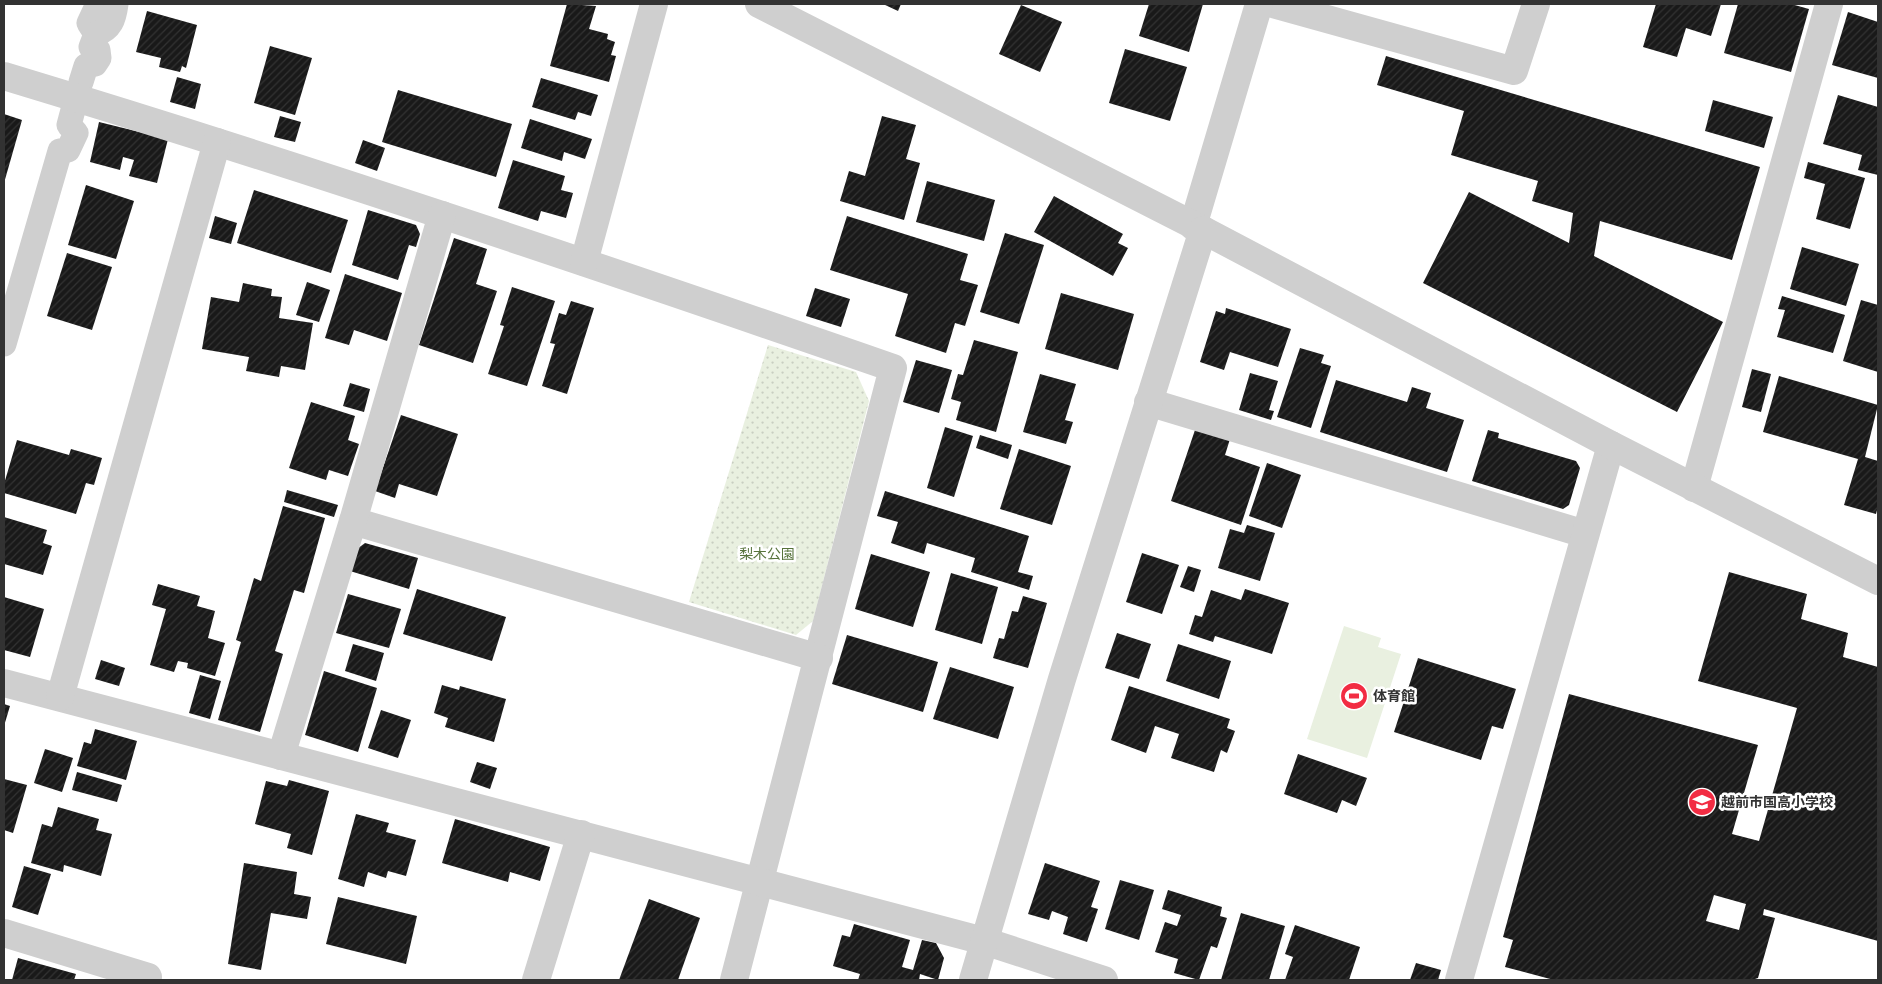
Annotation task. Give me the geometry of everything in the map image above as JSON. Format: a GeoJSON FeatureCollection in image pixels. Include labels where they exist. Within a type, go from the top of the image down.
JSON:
{"type":"FeatureCollection","features":[{"type":"Feature","properties":{"kind":"street"},"geometry":{"type":"LineString","coordinates":[[98,4],[89,23],[89,57],[111,24],[116,4]]}},
{"type":"Feature","properties":{"kind":"street"},"geometry":{"type":"LineString","coordinates":[[584,262],[654,4]]}},
{"type":"Feature","properties":{"kind":"street"},"geometry":{"type":"LineString","coordinates":[[759,4],[1198,228],[1611,445],[1878,581]]}},
{"type":"Feature","properties":{"kind":"street"},"geometry":{"type":"LineString","coordinates":[[973,980],[1062,680],[1148,402],[1259,4]]}},
{"type":"Feature","properties":{"kind":"street"},"geometry":{"type":"LineString","coordinates":[[1273,4],[1514,71],[1536,4]]}},
{"type":"Feature","properties":{"kind":"street"},"geometry":{"type":"LineString","coordinates":[[1694,488],[1829,4]]}},
{"type":"Feature","properties":{"kind":"street"},"geometry":{"type":"LineString","coordinates":[[4,76],[217,142],[442,215],[893,368],[734,980]]}},
{"type":"Feature","properties":{"kind":"street"},"geometry":{"type":"LineString","coordinates":[[4,344],[60,151],[68,150],[74,141],[76,132],[71,117]]}},
{"type":"Feature","properties":{"kind":"street"},"geometry":{"type":"LineString","coordinates":[[60,697],[217,142]]}},
{"type":"Feature","properties":{"kind":"street"},"geometry":{"type":"LineString","coordinates":[[281,756],[442,215]]}},
{"type":"Feature","properties":{"kind":"street"},"geometry":{"type":"LineString","coordinates":[[1148,402],[1585,534]]}},
{"type":"Feature","properties":{"kind":"street"},"geometry":{"type":"LineString","coordinates":[[1459,980],[1611,445]]}},
{"type":"Feature","properties":{"kind":"street"},"geometry":{"type":"LineString","coordinates":[[352,521],[819,658]]}},
{"type":"Feature","properties":{"kind":"street"},"geometry":{"type":"LineString","coordinates":[[4,683],[984,941],[1104,980]]}},
{"type":"Feature","properties":{"kind":"street"},"geometry":{"type":"LineString","coordinates":[[536,980],[580,834]]}},
{"type":"Feature","properties":{"kind":"street"},"geometry":{"type":"LineString","coordinates":[[4,933],[151,979]]}},
{"type":"Feature","properties":{"kind":"green space","name":"梨木公園"},"geometry":{"type":"Polygon","coordinates":[[[768,345],[856,372],[869,401],[813,621],[796,635],[689,602],[768,345]]]}},
{"type":"Feature","properties":{"kind":"green space","name":"体育館"},"geometry":{"type":"Polygon","coordinates":[[[1344,626],[1381,638],[1378,647],[1401,654],[1367,758],[1307,739],[1344,626]]]}},
{"type":"Feature","properties":{"kind":"building"},"geometry":{"type":"Polygon","coordinates":[[[567,4],[596,6],[589,29],[608,34],[607,39],[615,42],[611,55],[616,56],[609,82],[550,66],[567,4]]]}},
{"type":"Feature","properties":{"kind":"building"},"geometry":{"type":"Polygon","coordinates":[[[883,4],[901,4],[898,11],[883,4]]]}},
{"type":"Feature","properties":{"kind":"building"},"geometry":{"type":"Polygon","coordinates":[[[1149,4],[1203,4],[1189,52],[1139,36],[1149,4]]]}},
{"type":"Feature","properties":{"kind":"building"},"geometry":{"type":"Polygon","coordinates":[[[1656,4],[1721,4],[1711,36],[1686,28],[1677,57],[1643,47],[1656,4]]]}},
{"type":"Feature","properties":{"kind":"building"},"geometry":{"type":"Polygon","coordinates":[[[1738,4],[1791,4],[1809,9],[1791,72],[1724,53],[1738,4]]]}},
{"type":"Feature","properties":{"kind":"building"},"geometry":{"type":"Polygon","coordinates":[[[1021,5],[1062,22],[1040,72],[999,54],[1021,5]]]}},
{"type":"Feature","properties":{"kind":"building"},"geometry":{"type":"Polygon","coordinates":[[[147,11],[197,25],[186,68],[182,66],[180,72],[159,67],[161,58],[136,52],[147,11]]]}},
{"type":"Feature","properties":{"kind":"building"},"geometry":{"type":"Polygon","coordinates":[[[1848,12],[1878,22],[1878,78],[1832,65],[1848,12]]]}},
{"type":"Feature","properties":{"kind":"building"},"geometry":{"type":"Polygon","coordinates":[[[270,46],[312,58],[295,115],[254,103],[270,46]]]}},
{"type":"Feature","properties":{"kind":"building"},"geometry":{"type":"Polygon","coordinates":[[[1125,49],[1187,67],[1170,121],[1109,103],[1125,49]]]}},
{"type":"Feature","properties":{"kind":"building"},"geometry":{"type":"Polygon","coordinates":[[[1386,56],[1760,167],[1732,260],[1600,221],[1594,256],[1723,322],[1677,412],[1423,283],[1469,192],[1569,243],[1573,213],[1532,201],[1538,181],[1451,155],[1464,111],[1377,85],[1386,56]]]}},
{"type":"Feature","properties":{"kind":"building"},"geometry":{"type":"Polygon","coordinates":[[[177,77],[201,84],[195,109],[170,102],[177,77]]]}},
{"type":"Feature","properties":{"kind":"building"},"geometry":{"type":"Polygon","coordinates":[[[541,78],[598,95],[591,116],[578,112],[575,120],[532,107],[541,78]]]}},
{"type":"Feature","properties":{"kind":"building"},"geometry":{"type":"Polygon","coordinates":[[[398,90],[512,124],[496,177],[382,142],[398,90]]]}},
{"type":"Feature","properties":{"kind":"building"},"geometry":{"type":"Polygon","coordinates":[[[1838,95],[1878,107],[1878,175],[1858,170],[1862,155],[1823,144],[1838,95]]]}},
{"type":"Feature","properties":{"kind":"building"},"geometry":{"type":"Polygon","coordinates":[[[1713,100],[1773,117],[1764,148],[1705,131],[1713,100]]]}},
{"type":"Feature","properties":{"kind":"building"},"geometry":{"type":"Polygon","coordinates":[[[4,114],[22,120],[4,183],[4,114]]]}},
{"type":"Feature","properties":{"kind":"building"},"geometry":{"type":"Polygon","coordinates":[[[280,116],[301,122],[295,142],[274,137],[280,116]]]}},
{"type":"Feature","properties":{"kind":"building"},"geometry":{"type":"Polygon","coordinates":[[[882,116],[916,125],[906,159],[920,163],[904,220],[840,201],[849,171],[865,176],[882,116]]]}},
{"type":"Feature","properties":{"kind":"building"},"geometry":{"type":"Polygon","coordinates":[[[530,119],[592,139],[585,159],[564,152],[562,161],[521,148],[530,119]]]}},
{"type":"Feature","properties":{"kind":"building"},"geometry":{"type":"Polygon","coordinates":[[[99,122],[168,139],[157,183],[129,176],[134,160],[123,157],[120,170],[90,162],[99,122]]]}},
{"type":"Feature","properties":{"kind":"building"},"geometry":{"type":"Polygon","coordinates":[[[363,140],[385,148],[377,171],[355,163],[363,140]]]}},
{"type":"Feature","properties":{"kind":"building"},"geometry":{"type":"Polygon","coordinates":[[[513,160],[565,176],[561,190],[573,193],[566,218],[541,211],[538,221],[498,208],[513,160]]]}},
{"type":"Feature","properties":{"kind":"building"},"geometry":{"type":"Polygon","coordinates":[[[1808,162],[1865,178],[1850,229],[1816,219],[1825,184],[1804,178],[1808,162]]]}},
{"type":"Feature","properties":{"kind":"building"},"geometry":{"type":"Polygon","coordinates":[[[927,181],[995,200],[984,241],[916,222],[927,181]]]}},
{"type":"Feature","properties":{"kind":"building"},"geometry":{"type":"Polygon","coordinates":[[[86,185],[134,201],[116,259],[68,245],[86,185]]]}},
{"type":"Feature","properties":{"kind":"building"},"geometry":{"type":"Polygon","coordinates":[[[254,190],[348,220],[331,273],[237,243],[254,190]]]}},
{"type":"Feature","properties":{"kind":"building"},"geometry":{"type":"Polygon","coordinates":[[[1054,196],[1123,234],[1118,243],[1128,248],[1113,276],[1034,232],[1054,196]]]}},
{"type":"Feature","properties":{"kind":"building"},"geometry":{"type":"Polygon","coordinates":[[[368,210],[416,225],[420,234],[416,247],[409,245],[398,280],[352,265],[368,210]]]}},
{"type":"Feature","properties":{"kind":"building"},"geometry":{"type":"Polygon","coordinates":[[[215,216],[237,223],[231,244],[209,238],[215,216]]]}},
{"type":"Feature","properties":{"kind":"building"},"geometry":{"type":"Polygon","coordinates":[[[847,216],[968,254],[960,280],[978,285],[965,326],[955,323],[946,353],[895,336],[908,294],[830,270],[847,216]]]}},
{"type":"Feature","properties":{"kind":"building"},"geometry":{"type":"Polygon","coordinates":[[[1005,233],[1044,245],[1019,324],[980,312],[1005,233]]]}},
{"type":"Feature","properties":{"kind":"building"},"geometry":{"type":"Polygon","coordinates":[[[454,238],[487,249],[476,284],[497,291],[473,363],[419,345],[454,238]]]}},
{"type":"Feature","properties":{"kind":"building"},"geometry":{"type":"Polygon","coordinates":[[[1802,247],[1859,264],[1846,306],[1790,289],[1802,247]]]}},
{"type":"Feature","properties":{"kind":"building"},"geometry":{"type":"Polygon","coordinates":[[[67,253],[112,267],[92,330],[47,316],[67,253]]]}},
{"type":"Feature","properties":{"kind":"building"},"geometry":{"type":"Polygon","coordinates":[[[345,274],[402,293],[387,341],[354,330],[349,345],[325,338],[345,274]]]}},
{"type":"Feature","properties":{"kind":"building"},"geometry":{"type":"Polygon","coordinates":[[[307,282],[330,290],[319,322],[296,315],[307,282]]]}},
{"type":"Feature","properties":{"kind":"building"},"geometry":{"type":"Polygon","coordinates":[[[243,283],[272,289],[271,296],[282,297],[279,318],[313,323],[305,370],[281,366],[279,377],[246,371],[249,357],[202,349],[211,297],[239,302],[243,283]]]}},
{"type":"Feature","properties":{"kind":"building"},"geometry":{"type":"Polygon","coordinates":[[[512,287],[555,301],[527,386],[488,374],[504,326],[500,325],[512,287]]]}},
{"type":"Feature","properties":{"kind":"building"},"geometry":{"type":"Polygon","coordinates":[[[815,288],[850,299],[841,327],[806,316],[815,288]]]}},
{"type":"Feature","properties":{"kind":"building"},"geometry":{"type":"Polygon","coordinates":[[[1061,293],[1134,314],[1118,370],[1045,349],[1061,293]]]}},
{"type":"Feature","properties":{"kind":"building"},"geometry":{"type":"Polygon","coordinates":[[[1782,296],[1845,315],[1833,353],[1777,337],[1785,310],[1778,309],[1782,296]]]}},
{"type":"Feature","properties":{"kind":"building"},"geometry":{"type":"Polygon","coordinates":[[[1861,300],[1878,305],[1878,372],[1843,361],[1861,300]]]}},
{"type":"Feature","properties":{"kind":"building"},"geometry":{"type":"Polygon","coordinates":[[[571,301],[594,308],[567,394],[542,386],[555,344],[550,343],[559,313],[566,315],[571,301]]]}},
{"type":"Feature","properties":{"kind":"building"},"geometry":{"type":"Polygon","coordinates":[[[1226,308],[1291,329],[1278,367],[1230,352],[1224,370],[1200,362],[1216,311],[1225,314],[1226,308]]]}},
{"type":"Feature","properties":{"kind":"building"},"geometry":{"type":"Polygon","coordinates":[[[974,340],[1018,352],[996,432],[956,420],[961,402],[951,399],[958,374],[963,375],[974,340]]]}},
{"type":"Feature","properties":{"kind":"building"},"geometry":{"type":"Polygon","coordinates":[[[1300,348],[1324,355],[1321,363],[1331,366],[1311,428],[1277,417],[1300,348]]]}},
{"type":"Feature","properties":{"kind":"building"},"geometry":{"type":"Polygon","coordinates":[[[916,360],[952,370],[939,413],[903,402],[916,360]]]}},
{"type":"Feature","properties":{"kind":"building"},"geometry":{"type":"Polygon","coordinates":[[[1752,369],[1771,374],[1761,412],[1742,407],[1752,369]]]}},
{"type":"Feature","properties":{"kind":"building"},"geometry":{"type":"Polygon","coordinates":[[[1250,373],[1278,381],[1269,410],[1274,411],[1271,420],[1239,410],[1250,373]]]}},
{"type":"Feature","properties":{"kind":"building"},"geometry":{"type":"Polygon","coordinates":[[[1040,374],[1076,384],[1065,420],[1073,422],[1066,444],[1023,432],[1040,374]]]}},
{"type":"Feature","properties":{"kind":"building"},"geometry":{"type":"Polygon","coordinates":[[[1779,376],[1878,405],[1865,457],[1878,461],[1878,506],[1876,514],[1844,505],[1858,459],[1763,432],[1779,376]]]}},
{"type":"Feature","properties":{"kind":"building"},"geometry":{"type":"Polygon","coordinates":[[[1336,380],[1407,402],[1412,387],[1431,393],[1426,408],[1464,420],[1447,472],[1320,432],[1336,380]]]}},
{"type":"Feature","properties":{"kind":"building"},"geometry":{"type":"Polygon","coordinates":[[[350,383],[370,389],[364,412],[343,406],[350,383]]]}},
{"type":"Feature","properties":{"kind":"building"},"geometry":{"type":"Polygon","coordinates":[[[311,402],[355,416],[348,440],[359,444],[348,476],[329,470],[326,480],[289,468],[311,402]]]}},
{"type":"Feature","properties":{"kind":"building"},"geometry":{"type":"Polygon","coordinates":[[[401,415],[458,434],[437,496],[399,484],[395,498],[375,491],[401,415]]]}},
{"type":"Feature","properties":{"kind":"building"},"geometry":{"type":"Polygon","coordinates":[[[945,427],[973,436],[954,497],[927,488],[945,427]]]}},
{"type":"Feature","properties":{"kind":"building"},"geometry":{"type":"Polygon","coordinates":[[[1196,427],[1230,439],[1225,455],[1260,467],[1241,525],[1171,501],[1196,427]]]}},
{"type":"Feature","properties":{"kind":"building"},"geometry":{"type":"Polygon","coordinates":[[[1488,430],[1499,433],[1498,438],[1576,461],[1580,468],[1569,505],[1563,509],[1472,481],[1488,430]]]}},
{"type":"Feature","properties":{"kind":"building"},"geometry":{"type":"Polygon","coordinates":[[[980,435],[1012,445],[1008,459],[976,448],[980,435]]]}},
{"type":"Feature","properties":{"kind":"building"},"geometry":{"type":"Polygon","coordinates":[[[17,440],[69,455],[71,449],[102,458],[94,485],[86,483],[76,514],[4,493],[4,484],[17,440]]]}},
{"type":"Feature","properties":{"kind":"building"},"geometry":{"type":"Polygon","coordinates":[[[1019,449],[1071,466],[1052,525],[1000,509],[1019,449]]]}},
{"type":"Feature","properties":{"kind":"building"},"geometry":{"type":"Polygon","coordinates":[[[1267,463],[1301,475],[1282,528],[1249,516],[1267,463]]]}},
{"type":"Feature","properties":{"kind":"building"},"geometry":{"type":"Polygon","coordinates":[[[287,490],[338,505],[334,517],[284,502],[287,490]]]}},
{"type":"Feature","properties":{"kind":"building"},"geometry":{"type":"Polygon","coordinates":[[[885,491],[1029,536],[1018,572],[1033,576],[1029,590],[971,572],[975,558],[927,543],[924,554],[891,543],[898,522],[877,516],[885,491]]]}},
{"type":"Feature","properties":{"kind":"building"},"geometry":{"type":"Polygon","coordinates":[[[283,506],[325,518],[304,593],[294,590],[275,651],[283,654],[260,732],[218,720],[241,642],[236,640],[254,578],[261,581],[283,506]]]}},
{"type":"Feature","properties":{"kind":"building"},"geometry":{"type":"Polygon","coordinates":[[[4,517],[47,530],[43,543],[52,546],[43,575],[4,564],[4,517]]]}},
{"type":"Feature","properties":{"kind":"building"},"geometry":{"type":"Polygon","coordinates":[[[1247,525],[1275,533],[1260,581],[1218,568],[1230,529],[1244,533],[1247,525]]]}},
{"type":"Feature","properties":{"kind":"building"},"geometry":{"type":"Polygon","coordinates":[[[365,543],[418,558],[409,589],[350,571],[357,549],[365,543]]]}},
{"type":"Feature","properties":{"kind":"building"},"geometry":{"type":"Polygon","coordinates":[[[1142,553],[1179,565],[1162,614],[1126,602],[1142,553]]]}},
{"type":"Feature","properties":{"kind":"building"},"geometry":{"type":"Polygon","coordinates":[[[871,554],[930,572],[913,627],[855,609],[871,554]]]}},
{"type":"Feature","properties":{"kind":"building"},"geometry":{"type":"Polygon","coordinates":[[[1188,566],[1201,570],[1194,592],[1180,587],[1188,566]]]}},
{"type":"Feature","properties":{"kind":"building","name":"越前市国高小学校"},"geometry":{"type":"Polygon","coordinates":[[[1729,572],[1807,594],[1801,619],[1848,633],[1843,657],[1878,667],[1878,941],[1764,909],[1763,915],[1775,918],[1758,978],[1752,980],[1554,980],[1505,967],[1513,940],[1503,937],[1569,694],[1758,745],[1732,834],[1759,841],[1797,708],[1698,681],[1729,572]],[[1714,895],[1706,921],[1739,930],[1746,904],[1714,895]]]}},
{"type":"Feature","properties":{"kind":"building"},"geometry":{"type":"Polygon","coordinates":[[[951,573],[998,587],[982,644],[935,630],[951,573]]]}},
{"type":"Feature","properties":{"kind":"building"},"geometry":{"type":"Polygon","coordinates":[[[158,584],[200,596],[197,606],[215,611],[208,638],[225,643],[215,676],[187,668],[188,663],[178,661],[174,672],[150,665],[166,609],[152,605],[158,584]]]}},
{"type":"Feature","properties":{"kind":"building"},"geometry":{"type":"Polygon","coordinates":[[[417,589],[506,617],[492,661],[403,634],[417,589]]]}},
{"type":"Feature","properties":{"kind":"building"},"geometry":{"type":"Polygon","coordinates":[[[1245,589],[1289,603],[1272,654],[1215,636],[1213,642],[1189,634],[1195,615],[1202,617],[1211,590],[1241,600],[1245,589]]]}},
{"type":"Feature","properties":{"kind":"building"},"geometry":{"type":"Polygon","coordinates":[[[348,594],[401,609],[389,648],[336,633],[348,594]]]}},
{"type":"Feature","properties":{"kind":"building"},"geometry":{"type":"Polygon","coordinates":[[[1023,596],[1047,603],[1028,668],[993,658],[999,638],[1004,639],[1012,611],[1018,612],[1023,596]]]}},
{"type":"Feature","properties":{"kind":"building"},"geometry":{"type":"Polygon","coordinates":[[[4,597],[44,609],[30,657],[4,650],[4,597]]]}},
{"type":"Feature","properties":{"kind":"building"},"geometry":{"type":"Polygon","coordinates":[[[1117,633],[1151,644],[1139,679],[1105,668],[1117,633]]]}},
{"type":"Feature","properties":{"kind":"building"},"geometry":{"type":"Polygon","coordinates":[[[847,635],[938,662],[923,712],[832,684],[847,635]]]}},
{"type":"Feature","properties":{"kind":"building"},"geometry":{"type":"Polygon","coordinates":[[[353,644],[384,653],[376,681],[345,671],[353,644]]]}},
{"type":"Feature","properties":{"kind":"building"},"geometry":{"type":"Polygon","coordinates":[[[1178,644],[1231,661],[1219,699],[1166,681],[1178,644]]]}},
{"type":"Feature","properties":{"kind":"building"},"geometry":{"type":"Polygon","coordinates":[[[1418,658],[1516,689],[1503,729],[1492,726],[1481,760],[1394,732],[1418,658]]]}},
{"type":"Feature","properties":{"kind":"building"},"geometry":{"type":"Polygon","coordinates":[[[101,660],[125,668],[119,686],[95,679],[101,660]]]}},
{"type":"Feature","properties":{"kind":"building"},"geometry":{"type":"Polygon","coordinates":[[[950,667],[1014,687],[998,739],[933,719],[950,667]]]}},
{"type":"Feature","properties":{"kind":"building"},"geometry":{"type":"Polygon","coordinates":[[[324,671],[377,688],[358,752],[305,735],[324,671]]]}},
{"type":"Feature","properties":{"kind":"building"},"geometry":{"type":"Polygon","coordinates":[[[200,675],[221,681],[210,719],[189,713],[200,675]]]}},
{"type":"Feature","properties":{"kind":"building"},"geometry":{"type":"Polygon","coordinates":[[[442,685],[459,690],[460,686],[506,699],[494,742],[445,727],[448,718],[434,713],[442,685]]]}},
{"type":"Feature","properties":{"kind":"building"},"geometry":{"type":"Polygon","coordinates":[[[1129,686],[1230,719],[1227,728],[1235,731],[1227,753],[1221,750],[1214,772],[1171,758],[1179,734],[1155,726],[1146,753],[1111,740],[1129,686]]]}},
{"type":"Feature","properties":{"kind":"building"},"geometry":{"type":"Polygon","coordinates":[[[4,704],[10,706],[4,726],[4,704]]]}},
{"type":"Feature","properties":{"kind":"building"},"geometry":{"type":"Polygon","coordinates":[[[381,710],[411,720],[398,758],[368,748],[381,710]]]}},
{"type":"Feature","properties":{"kind":"building"},"geometry":{"type":"Polygon","coordinates":[[[95,729],[137,741],[126,780],[77,766],[84,742],[91,744],[95,729]]]}},
{"type":"Feature","properties":{"kind":"building"},"geometry":{"type":"Polygon","coordinates":[[[45,749],[73,758],[62,792],[34,783],[45,749]]]}},
{"type":"Feature","properties":{"kind":"building"},"geometry":{"type":"Polygon","coordinates":[[[1298,754],[1367,778],[1356,806],[1342,800],[1337,813],[1284,794],[1298,754]]]}},
{"type":"Feature","properties":{"kind":"building"},"geometry":{"type":"Polygon","coordinates":[[[477,762],[497,768],[490,789],[470,782],[477,762]]]}},
{"type":"Feature","properties":{"kind":"building"},"geometry":{"type":"Polygon","coordinates":[[[77,772],[122,785],[117,802],[72,790],[77,772]]]}},
{"type":"Feature","properties":{"kind":"building"},"geometry":{"type":"Polygon","coordinates":[[[4,779],[27,785],[13,833],[4,830],[4,779]]]}},
{"type":"Feature","properties":{"kind":"building"},"geometry":{"type":"Polygon","coordinates":[[[289,780],[329,791],[312,855],[287,848],[291,834],[255,824],[266,781],[287,786],[289,780]]]}},
{"type":"Feature","properties":{"kind":"building"},"geometry":{"type":"Polygon","coordinates":[[[58,807],[99,819],[96,830],[112,834],[101,876],[64,865],[63,872],[31,863],[42,824],[52,827],[58,807]]]}},
{"type":"Feature","properties":{"kind":"building"},"geometry":{"type":"Polygon","coordinates":[[[356,814],[389,823],[386,832],[416,840],[406,876],[388,871],[386,878],[368,872],[364,887],[338,879],[356,814]]]}},
{"type":"Feature","properties":{"kind":"building"},"geometry":{"type":"Polygon","coordinates":[[[455,819],[550,847],[540,881],[510,872],[508,882],[442,863],[455,819]]]}},
{"type":"Feature","properties":{"kind":"building"},"geometry":{"type":"Polygon","coordinates":[[[244,863],[297,872],[294,894],[311,897],[307,919],[271,913],[261,970],[228,964],[244,863]]]}},
{"type":"Feature","properties":{"kind":"building"},"geometry":{"type":"Polygon","coordinates":[[[1045,863],[1100,881],[1091,907],[1098,909],[1087,942],[1063,934],[1068,917],[1052,911],[1049,920],[1028,914],[1045,863]]]}},
{"type":"Feature","properties":{"kind":"building"},"geometry":{"type":"Polygon","coordinates":[[[24,866],[51,874],[38,915],[12,907],[24,866]]]}},
{"type":"Feature","properties":{"kind":"building"},"geometry":{"type":"Polygon","coordinates":[[[1120,880],[1154,890],[1139,940],[1105,929],[1120,880]]]}},
{"type":"Feature","properties":{"kind":"building"},"geometry":{"type":"Polygon","coordinates":[[[1168,890],[1222,907],[1220,916],[1227,918],[1217,948],[1211,946],[1199,980],[1174,973],[1178,959],[1155,952],[1165,922],[1177,926],[1181,915],[1162,909],[1168,890]]]}},
{"type":"Feature","properties":{"kind":"building"},"geometry":{"type":"Polygon","coordinates":[[[338,897],[417,916],[406,964],[326,944],[338,897]]]}},
{"type":"Feature","properties":{"kind":"building"},"geometry":{"type":"Polygon","coordinates":[[[649,899],[700,918],[678,980],[619,980],[649,899]]]}},
{"type":"Feature","properties":{"kind":"building"},"geometry":{"type":"Polygon","coordinates":[[[1241,913],[1285,926],[1269,980],[1221,980],[1241,913]]]}},
{"type":"Feature","properties":{"kind":"building"},"geometry":{"type":"Polygon","coordinates":[[[854,924],[910,940],[902,967],[913,970],[922,940],[936,943],[944,958],[938,980],[920,974],[919,980],[858,980],[860,974],[833,966],[842,935],[850,937],[854,924]]]}},
{"type":"Feature","properties":{"kind":"building"},"geometry":{"type":"Polygon","coordinates":[[[1295,925],[1360,947],[1349,980],[1285,980],[1293,957],[1285,954],[1295,925]]]}},
{"type":"Feature","properties":{"kind":"building"},"geometry":{"type":"Polygon","coordinates":[[[18,958],[76,974],[74,980],[12,980],[18,958]]]}},
{"type":"Feature","properties":{"kind":"building"},"geometry":{"type":"Polygon","coordinates":[[[1416,963],[1441,970],[1438,980],[1410,980],[1416,963]]]}},
{"type":"Feature","properties":{"kind":"place","name":"体育館"},"geometry":{"type":"Point","coordinates":[1354,696]}},
{"type":"Feature","properties":{"kind":"place","name":"越前市国高小学校"},"geometry":{"type":"Point","coordinates":[1702,802]}}]}
